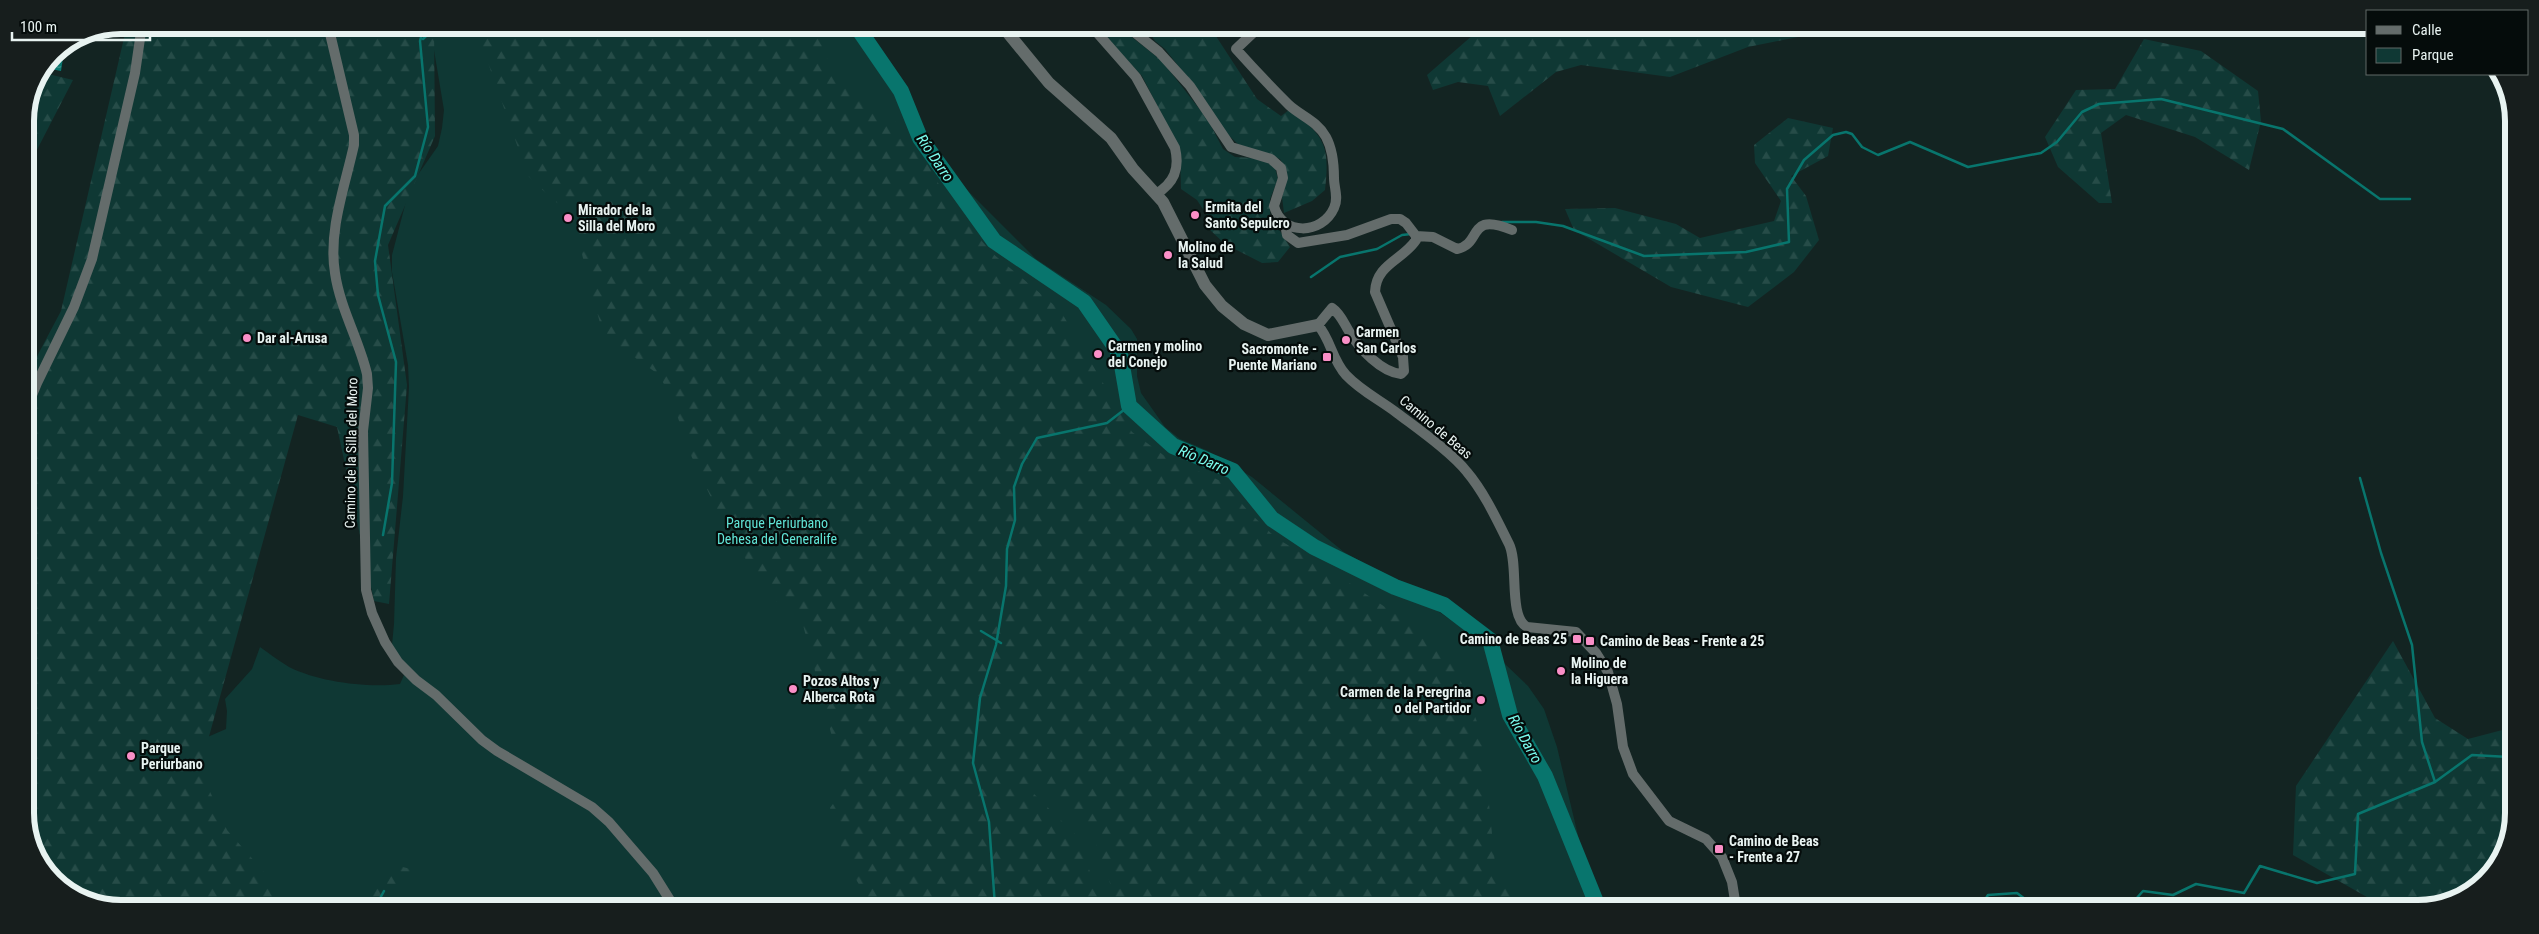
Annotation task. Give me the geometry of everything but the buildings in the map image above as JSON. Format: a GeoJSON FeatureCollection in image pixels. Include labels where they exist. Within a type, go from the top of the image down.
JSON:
{"type":"FeatureCollection","features":[{"type":"Feature","properties":{"kind":"street"},"geometry":{"type":"LineString","coordinates":[[34,390],[74,308],[92,259],[135,73],[141,34]]}},
{"type":"Feature","properties":{"kind":"street","name":"Camino de la Silla del Moro"},"geometry":{"type":"LineString","coordinates":[[330,34],[354,135],[354,145],[334,237],[333,255],[341,296],[367,374],[368,388],[363,431],[366,504],[364,543],[366,590],[372,613],[384,642],[398,662],[416,680],[436,695],[497,751],[592,807],[629,842],[653,873],[670,900]]}},
{"type":"Feature","properties":{"kind":"street"},"geometry":{"type":"LineString","coordinates":[[1009,34],[1049,83],[1111,138],[1133,169],[1172,215],[1205,285],[1222,306],[1244,324],[1268,335],[1318,325],[1332,308],[1337,311],[1350,333],[1370,357],[1395,373],[1401,374],[1405,366],[1403,357],[1379,303],[1375,292],[1375,283],[1382,270],[1413,243],[1416,236]]}},
{"type":"Feature","properties":{"kind":"street"},"geometry":{"type":"LineString","coordinates":[[1098,34],[1136,77],[1175,148],[1178,159],[1174,176],[1156,194]]}},
{"type":"Feature","properties":{"kind":"street"},"geometry":{"type":"LineString","coordinates":[[1137,34],[1159,52],[1190,86],[1231,148],[1271,159],[1280,168],[1283,178],[1274,206],[1278,218],[1285,224],[1297,229],[1313,227],[1330,216],[1336,201],[1330,146],[1322,131],[1311,120],[1291,106],[1236,49],[1252,34]]}},
{"type":"Feature","properties":{"kind":"street"},"geometry":{"type":"LineString","coordinates":[[1285,224],[1287,234],[1298,244],[1347,235],[1391,219],[1400,219],[1406,223],[1416,236],[1432,237],[1457,249],[1466,246],[1475,231],[1482,226],[1498,225],[1512,230]]}},
{"type":"Feature","properties":{"kind":"street","name":"Camino de Beas"},"geometry":{"type":"LineString","coordinates":[[1318,325],[1327,337],[1341,369],[1356,385],[1399,414],[1456,461],[1475,482],[1512,553],[1519,618],[1524,626],[1576,632],[1596,653],[1608,672],[1613,686],[1623,747],[1633,774],[1669,821],[1706,839],[1722,857],[1732,882],[1735,900]]}},
{"type":"Feature","properties":{"kind":"green space"},"geometry":{"type":"Polygon","coordinates":[[[125,34],[434,34],[435,136],[388,245],[407,385],[389,604],[374,601],[337,427],[298,415],[200,769],[227,830],[288,900],[103,899],[82,891],[59,875],[40,847],[35,831],[34,819],[34,362],[61,311],[125,34]]]}},
{"type":"Feature","properties":{"kind":"green space","name":"Parque Periurbano Dehesa del Generalife"},"geometry":{"type":"Polygon","coordinates":[[[431,34],[867,34],[883,57],[943,162],[968,191],[1036,259],[1106,305],[1131,329],[1137,339],[1137,376],[1141,393],[1165,427],[1180,439],[1206,450],[1252,477],[1344,552],[1397,582],[1483,643],[1528,686],[1544,709],[1557,747],[1586,869],[1604,900],[120,900],[103,899],[93,896],[68,882],[59,875],[40,847],[35,831],[34,812],[226,729],[227,711],[225,699],[252,669],[260,647],[289,667],[314,677],[343,683],[400,684],[404,675],[392,645],[396,558],[403,496],[409,387],[408,365],[392,272],[392,255],[410,186],[438,146],[444,110],[431,34]]]}},
{"type":"Feature","properties":{"kind":"green space"},"geometry":{"type":"Polygon","coordinates":[[[478,34],[820,34],[829,65],[856,97],[884,113],[907,130],[951,205],[992,253],[1060,310],[1132,432],[1166,457],[1223,482],[1249,512],[1276,538],[1330,570],[1443,646],[1465,690],[1482,735],[1496,873],[1509,892],[1520,900],[1116,900],[1090,826],[1038,783],[1031,791],[1076,835],[1101,900],[864,900],[861,888],[845,860],[830,808],[845,787],[802,621],[771,597],[753,572],[715,506],[688,449],[671,396],[658,374],[617,345],[601,327],[571,212],[553,200],[528,176],[478,34]]]}},
{"type":"Feature","properties":{"kind":"green space"},"geometry":{"type":"Polygon","coordinates":[[[1103,34],[1128,34],[1162,61],[1208,120],[1223,149],[1235,157],[1254,158],[1267,162],[1275,168],[1278,179],[1270,199],[1270,215],[1290,247],[1278,262],[1262,263],[1225,244],[1210,230],[1208,217],[1197,200],[1181,189],[1180,150],[1142,76],[1103,34]]]}},
{"type":"Feature","properties":{"kind":"green space"},"geometry":{"type":"Polygon","coordinates":[[[1150,34],[1215,34],[1257,99],[1281,116],[1289,110],[1318,135],[1327,162],[1325,190],[1312,201],[1284,213],[1282,197],[1287,179],[1286,169],[1280,159],[1239,145],[1223,130],[1206,101],[1165,49],[1155,41],[1150,34]]]}},
{"type":"Feature","properties":{"kind":"green space"},"geometry":{"type":"Polygon","coordinates":[[[1813,34],[1748,47],[1670,77],[1581,65],[1556,72],[1500,116],[1488,86],[1458,82],[1433,90],[1427,75],[1473,35],[1813,34]]]}},
{"type":"Feature","properties":{"kind":"green space"},"geometry":{"type":"Polygon","coordinates":[[[2144,39],[2201,51],[2258,91],[2261,121],[2249,170],[2195,137],[2126,115],[2101,133],[2112,203],[2099,203],[2058,167],[2045,137],[2076,90],[2115,89],[2144,39]]]}},
{"type":"Feature","properties":{"kind":"green space"},"geometry":{"type":"Polygon","coordinates":[[[47,74],[73,80],[34,156],[35,103],[40,87],[47,74]]]}},
{"type":"Feature","properties":{"kind":"green space"},"geometry":{"type":"Polygon","coordinates":[[[1788,118],[1833,128],[1828,156],[1791,176],[1806,196],[1819,240],[1794,272],[1748,307],[1671,287],[1574,230],[1565,209],[1615,208],[1676,224],[1700,238],[1774,221],[1781,201],[1755,163],[1754,145],[1788,118]]]}},
{"type":"Feature","properties":{"kind":"green space"},"geometry":{"type":"Polygon","coordinates":[[[2393,641],[2435,718],[2468,739],[2505,729],[2505,825],[2501,841],[2491,862],[2480,875],[2457,891],[2436,899],[2372,900],[2293,855],[2296,786],[2393,641]]]}},
{"type":"Feature","properties":{"kind":"green space"},"geometry":{"type":"Polygon","coordinates":[[[386,863],[411,869],[398,900],[369,900],[386,863]]]}},
{"type":"Feature","properties":{"kind":"water"},"geometry":{"type":"Polygon","coordinates":[[[63,55],[61,71],[51,69],[63,55]]]}},
{"type":"Feature","properties":{"kind":"waterway"},"geometry":{"type":"LineString","coordinates":[[383,535],[392,483],[396,362],[378,295],[375,261],[385,206],[415,176],[428,127],[420,41],[422,34]]}},
{"type":"Feature","properties":{"kind":"waterway"},"geometry":{"type":"LineString","coordinates":[[423,39],[428,34]]}},
{"type":"Feature","properties":{"kind":"waterway","name":"Río Darro"},"geometry":{"type":"LineString","coordinates":[[862,34],[901,91],[920,138],[994,241],[1084,302],[1120,354],[1129,406],[1173,446],[1233,471],[1272,519],[1314,547],[1395,587],[1444,605],[1490,640],[1510,715],[1545,776],[1595,900]]}},
{"type":"Feature","properties":{"kind":"waterway"},"geometry":{"type":"LineString","coordinates":[[1502,222],[1536,222],[1563,226],[1644,256],[1746,252],[1789,242],[1787,189],[1804,160],[1833,135],[1846,132],[1852,134],[1862,147],[1878,155],[1910,142],[1968,167],[2041,153],[2057,142],[2082,112],[2099,104],[2161,99],[2283,129],[2380,199],[2410,199]]}},
{"type":"Feature","properties":{"kind":"waterway"},"geometry":{"type":"LineString","coordinates":[[1311,277],[1340,257],[1377,249],[1402,235],[1411,234]]}},
{"type":"Feature","properties":{"kind":"waterway"},"geometry":{"type":"LineString","coordinates":[[995,900],[989,822],[973,763],[980,698],[996,645],[1006,586],[1007,549],[1015,520],[1014,487],[1022,464],[1037,438],[1107,423],[1129,406]]}},
{"type":"Feature","properties":{"kind":"waterway"},"geometry":{"type":"LineString","coordinates":[[2360,478],[2381,553],[2412,645],[2422,742],[2435,782]]}},
{"type":"Feature","properties":{"kind":"waterway"},"geometry":{"type":"LineString","coordinates":[[981,631],[1001,643]]}},
{"type":"Feature","properties":{"kind":"waterway"},"geometry":{"type":"LineString","coordinates":[[2135,900],[2143,891],[2173,895],[2196,884],[2244,893],[2260,866],[2317,883],[2355,874],[2358,814],[2435,782],[2472,755],[2505,757]]}},
{"type":"Feature","properties":{"kind":"waterway"},"geometry":{"type":"LineString","coordinates":[[379,900],[384,891]]}},
{"type":"Feature","properties":{"kind":"waterway"},"geometry":{"type":"LineString","coordinates":[[1985,900],[1988,895],[2017,893],[2026,900]]}},
{"type":"Feature","properties":{"kind":"place","name":"Ermita del Santo Sepulcro"},"geometry":{"type":"Point","coordinates":[1195,215]}},
{"type":"Feature","properties":{"kind":"place","name":"Mirador de la Silla del Moro"},"geometry":{"type":"Point","coordinates":[568,218]}},
{"type":"Feature","properties":{"kind":"place","name":"Molino de la Salud"},"geometry":{"type":"Point","coordinates":[1168,255]}},
{"type":"Feature","properties":{"kind":"place","name":"Dar al-Arusa"},"geometry":{"type":"Point","coordinates":[247,338]}},
{"type":"Feature","properties":{"kind":"place","name":"Carmen San Carlos"},"geometry":{"type":"Point","coordinates":[1346,340]}},
{"type":"Feature","properties":{"kind":"place","name":"Carmen y molino del Conejo"},"geometry":{"type":"Point","coordinates":[1098,354]}},
{"type":"Feature","properties":{"kind":"place","name":"Sacromonte - Puente Mariano"},"geometry":{"type":"Point","coordinates":[1327,357]}},
{"type":"Feature","properties":{"kind":"place","name":"Camino de Beas 25"},"geometry":{"type":"Point","coordinates":[1577,639]}},
{"type":"Feature","properties":{"kind":"place","name":"Camino de Beas - Frente a 25"},"geometry":{"type":"Point","coordinates":[1590,641]}},
{"type":"Feature","properties":{"kind":"place","name":"Molino de la Higuera"},"geometry":{"type":"Point","coordinates":[1561,671]}},
{"type":"Feature","properties":{"kind":"place","name":"Pozos Altos y Alberca Rota"},"geometry":{"type":"Point","coordinates":[793,689]}},
{"type":"Feature","properties":{"kind":"place","name":"Carmen de la Peregrina o del Partidor"},"geometry":{"type":"Point","coordinates":[1481,700]}},
{"type":"Feature","properties":{"kind":"place","name":"Parque Periurbano"},"geometry":{"type":"Point","coordinates":[131,756]}},
{"type":"Feature","properties":{"kind":"place","name":"Camino de Beas - Frente a 27"},"geometry":{"type":"Point","coordinates":[1719,849]}}]}
